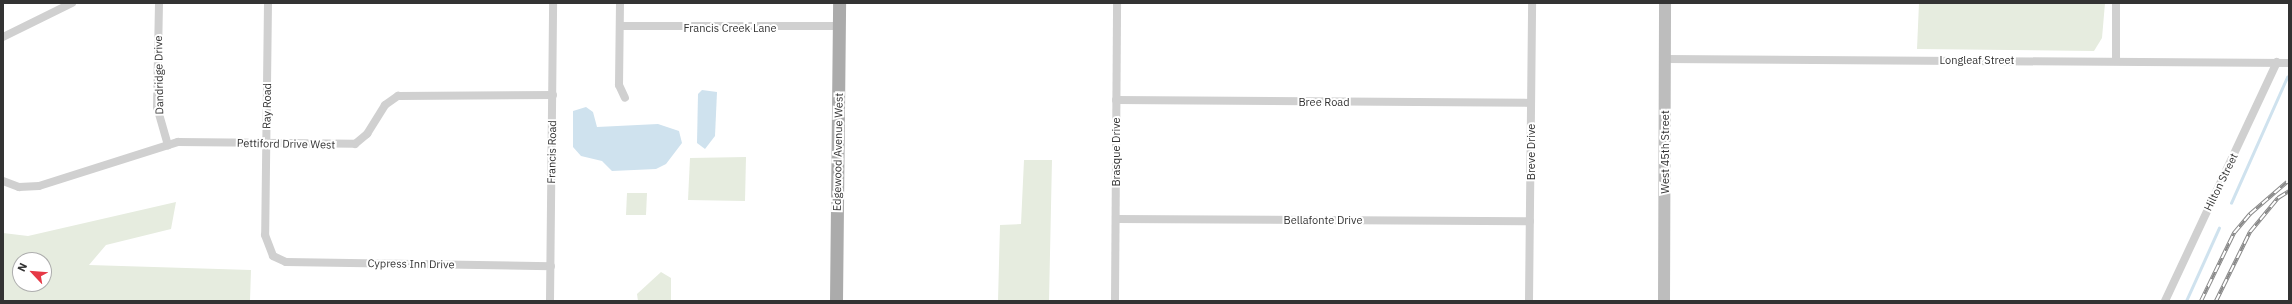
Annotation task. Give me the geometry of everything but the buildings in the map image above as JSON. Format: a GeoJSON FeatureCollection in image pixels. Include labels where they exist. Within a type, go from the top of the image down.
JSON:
{"type":"FeatureCollection","features":[{"type":"Feature","properties":{"kind":"main road","name":"Edgewood Avenue West"},"geometry":{"type":"LineString","coordinates":[[836,301],[839,3]]}},
{"type":"Feature","properties":{"kind":"street"},"geometry":{"type":"LineString","coordinates":[[3,37],[72,3]]}},
{"type":"Feature","properties":{"kind":"street","name":"Dandridge Drive"},"geometry":{"type":"LineString","coordinates":[[159,3],[157,107],[168,145]]}},
{"type":"Feature","properties":{"kind":"street","name":"Ray Road"},"geometry":{"type":"LineString","coordinates":[[268,3],[265,235],[272,256]]}},
{"type":"Feature","properties":{"kind":"street","name":"Francis Road"},"geometry":{"type":"LineString","coordinates":[[550,301],[554,3]]}},
{"type":"Feature","properties":{"kind":"street"},"geometry":{"type":"LineString","coordinates":[[620,3],[619,86],[625,98]]}},
{"type":"Feature","properties":{"kind":"street","name":"Brasque Drive"},"geometry":{"type":"LineString","coordinates":[[1115,301],[1117,3]]}},
{"type":"Feature","properties":{"kind":"street","name":"Breve Drive"},"geometry":{"type":"LineString","coordinates":[[1529,301],[1532,3]]}},
{"type":"Feature","properties":{"kind":"street","name":"West 45th Street"},"geometry":{"type":"LineString","coordinates":[[1664,301],[1666,3]]}},
{"type":"Feature","properties":{"kind":"street"},"geometry":{"type":"LineString","coordinates":[[2116,3],[2116,61]]}},
{"type":"Feature","properties":{"kind":"street","name":"Francis Creek Lane"},"geometry":{"type":"LineString","coordinates":[[620,26],[839,26]]}},
{"type":"Feature","properties":{"kind":"street","name":"Longleaf Street"},"geometry":{"type":"LineString","coordinates":[[1666,59],[2289,63]]}},
{"type":"Feature","properties":{"kind":"street","name":"Hilton Street"},"geometry":{"type":"LineString","coordinates":[[2165,301],[2277,62]]}},
{"type":"Feature","properties":{"kind":"street","name":"Pettiford Drive West"},"geometry":{"type":"LineString","coordinates":[[3,181],[20,187],[39,186],[168,145],[355,144],[367,134],[385,105],[398,96],[553,95]]}},
{"type":"Feature","properties":{"kind":"street","name":"Bree Road"},"geometry":{"type":"LineString","coordinates":[[1116,100],[1531,103]]}},
{"type":"Feature","properties":{"kind":"street","name":"Bellafonte Drive"},"geometry":{"type":"LineString","coordinates":[[1116,219],[1530,221]]}},
{"type":"Feature","properties":{"kind":"street","name":"Cypress Inn Drive"},"geometry":{"type":"LineString","coordinates":[[272,256],[286,262],[551,266]]}},
{"type":"Feature","properties":{"kind":"shaded area"},"geometry":{"type":"Polygon","coordinates":[[[1919,3],[2105,3],[2102,38],[2094,51],[1917,49],[1919,3]]]}},
{"type":"Feature","properties":{"kind":"shaded area"},"geometry":{"type":"Polygon","coordinates":[[[746,157],[745,201],[688,200],[690,158],[746,157]]]}},
{"type":"Feature","properties":{"kind":"shaded area"},"geometry":{"type":"Polygon","coordinates":[[[1024,160],[1052,160],[1049,301],[998,301],[1000,225],[1021,224],[1024,160]]]}},
{"type":"Feature","properties":{"kind":"shaded area"},"geometry":{"type":"Polygon","coordinates":[[[627,193],[647,193],[646,215],[626,215],[627,193]]]}},
{"type":"Feature","properties":{"kind":"shaded area"},"geometry":{"type":"Polygon","coordinates":[[[176,202],[171,229],[106,245],[89,265],[251,270],[250,301],[3,301],[3,233],[28,236],[176,202]]]}},
{"type":"Feature","properties":{"kind":"shaded area"},"geometry":{"type":"Polygon","coordinates":[[[661,272],[671,278],[671,300],[638,301],[637,294],[661,272]]]}},
{"type":"Feature","properties":{"kind":"water"},"geometry":{"type":"Polygon","coordinates":[[[702,90],[717,92],[715,136],[705,149],[697,143],[698,94],[702,90]]]}},
{"type":"Feature","properties":{"kind":"water"},"geometry":{"type":"Polygon","coordinates":[[[586,107],[593,112],[597,127],[658,124],[679,131],[682,143],[666,164],[656,169],[612,171],[602,161],[581,156],[573,147],[573,111],[586,107]]]}},
{"type":"Feature","properties":{"kind":"waterway"},"geometry":{"type":"LineString","coordinates":[[2231,203],[2287,77]]}},
{"type":"Feature","properties":{"kind":"waterway"},"geometry":{"type":"LineString","coordinates":[[2186,301],[2219,228]]}},
{"type":"Feature","properties":{"kind":"railway"},"geometry":{"type":"LineString","coordinates":[[2201,301],[2234,233],[2250,214],[2287,182]]}},
{"type":"Feature","properties":{"kind":"railway"},"geometry":{"type":"LineString","coordinates":[[2216,301],[2250,232],[2278,198],[2289,191]]}}]}
